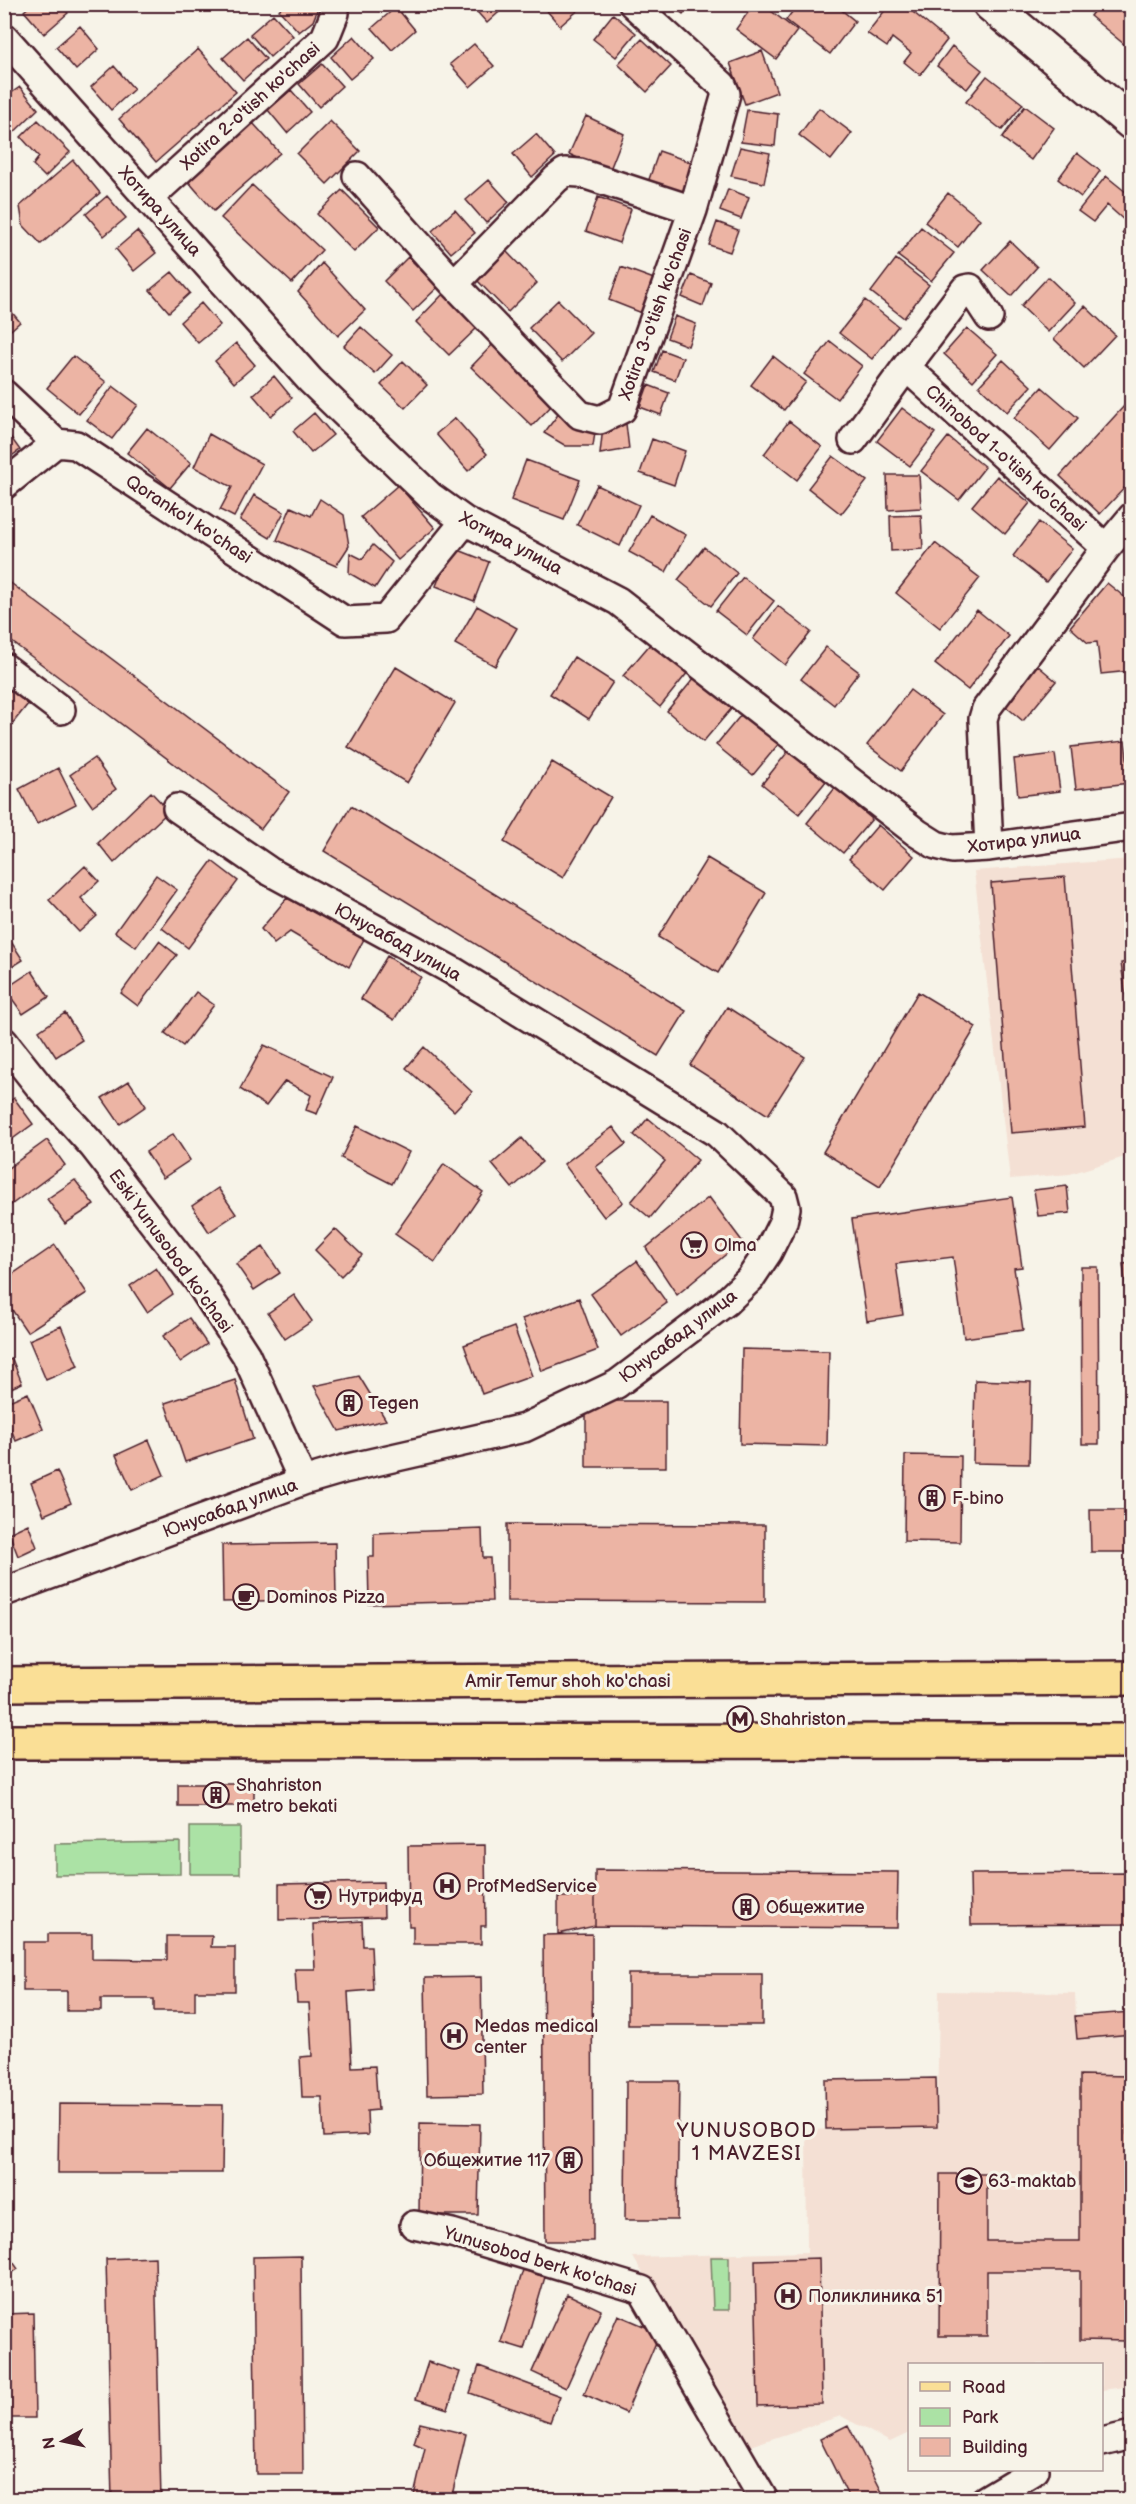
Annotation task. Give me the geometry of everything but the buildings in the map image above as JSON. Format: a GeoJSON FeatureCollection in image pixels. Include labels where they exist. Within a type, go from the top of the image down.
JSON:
{"type":"FeatureCollection","features":[{"type":"Feature","properties":{"kind":"main road"},"geometry":{"type":"LineString","coordinates":[[990,4],[1131,123]]}},
{"type":"Feature","properties":{"kind":"main road","name":"Amir Temur shoh ko'chasi"},"geometry":{"type":"LineString","coordinates":[[4,1684],[1131,1678]]}},
{"type":"Feature","properties":{"kind":"main road"},"geometry":{"type":"LineString","coordinates":[[4,1743],[1131,1741]]}},
{"type":"Feature","properties":{"kind":"street","name":"Xotira 2-o'tish ko'chasi"},"geometry":{"type":"LineString","coordinates":[[148,198],[325,38],[335,13],[333,4]]}},
{"type":"Feature","properties":{"kind":"street","name":"Xotira 3-o'tish ko'chasi"},"geometry":{"type":"LineString","coordinates":[[357,176],[454,284],[580,415],[600,420],[621,409],[693,210],[726,94],[722,85],[633,4]]}},
{"type":"Feature","properties":{"kind":"street","name":"Хотира улица"},"geometry":{"type":"LineString","coordinates":[[4,37],[310,380],[430,496],[465,521],[618,601],[917,833],[936,845],[952,849],[989,847],[1131,826]]}},
{"type":"Feature","properties":{"kind":"street","name":"Xotira 3-o'tish ko'chasi"},"geometry":{"type":"LineString","coordinates":[[454,284],[565,172],[580,173],[693,210]]}},
{"type":"Feature","properties":{"kind":"street"},"geometry":{"type":"LineString","coordinates":[[852,440],[965,289],[970,288],[989,316]]}},
{"type":"Feature","properties":{"kind":"street","name":"Chinobod 1-o'tish ko'chasi"},"geometry":{"type":"LineString","coordinates":[[906,367],[1106,548]]}},
{"type":"Feature","properties":{"kind":"street","name":"Qoranko'l ko'chasi"},"geometry":{"type":"LineString","coordinates":[[4,394],[56,443],[75,445],[345,621],[386,619],[465,521]]}},
{"type":"Feature","properties":{"kind":"street"},"geometry":{"type":"LineString","coordinates":[[4,485],[56,443]]}},
{"type":"Feature","properties":{"kind":"street"},"geometry":{"type":"LineString","coordinates":[[989,847],[983,719],[986,709],[1131,517]]}},
{"type":"Feature","properties":{"kind":"street"},"geometry":{"type":"LineString","coordinates":[[4,667],[61,710]]}},
{"type":"Feature","properties":{"kind":"street","name":"Юнусабад улица"},"geometry":{"type":"LineString","coordinates":[[4,1592],[303,1481],[344,1469],[524,1428],[616,1384],[726,1302],[750,1280],[783,1222],[786,1208],[783,1196],[717,1133],[453,971],[269,871],[177,808]]}},
{"type":"Feature","properties":{"kind":"street","name":"Eski Yunusobod ko'chasi"},"geometry":{"type":"LineString","coordinates":[[4,1042],[39,1086],[93,1146],[198,1281],[246,1355],[303,1481]]}},
{"type":"Feature","properties":{"kind":"street","name":"Yunusobod berk ko'chasi"},"geometry":{"type":"LineString","coordinates":[[414,2225],[452,2233],[642,2290],[764,2499]]}},
{"type":"Feature","properties":{"kind":"street"},"geometry":{"type":"LineString","coordinates":[[1103,2442],[1131,2435]]}},
{"type":"Feature","properties":{"kind":"street"},"geometry":{"type":"LineString","coordinates":[[985,2499],[1032,2471]]}},
{"type":"Feature","properties":{"kind":"shaded area"},"geometry":{"type":"Polygon","coordinates":[[[1131,859],[1131,1155],[1070,1174],[1010,1179],[974,871],[1131,859]]]}},
{"type":"Feature","properties":{"kind":"shaded area","name":"63-maktab"},"geometry":{"type":"Polygon","coordinates":[[[939,1991],[1075,1993],[1077,2038],[1131,2034],[1131,2386],[1103,2390],[1103,2363],[908,2363],[908,2433],[890,2442],[841,2416],[747,2447],[633,2257],[807,2252],[806,2130],[937,2126],[939,1991]]]}},
{"type":"Feature","properties":{"kind":"green space"},"geometry":{"type":"Polygon","coordinates":[[[190,1827],[240,1827],[240,1874],[190,1874],[190,1827]]]}},
{"type":"Feature","properties":{"kind":"green space"},"geometry":{"type":"Polygon","coordinates":[[[180,1842],[180,1874],[55,1875],[55,1844],[180,1842]]]}},
{"type":"Feature","properties":{"kind":"green space"},"geometry":{"type":"Polygon","coordinates":[[[711,2257],[729,2257],[729,2310],[713,2310],[711,2257]]]}},
{"type":"Feature","properties":{"kind":"place","name":"Olma"},"geometry":{"type":"Point","coordinates":[694,1245]}},
{"type":"Feature","properties":{"kind":"place","name":"Tegen"},"geometry":{"type":"Point","coordinates":[349,1403]}},
{"type":"Feature","properties":{"kind":"place","name":"F-bino"},"geometry":{"type":"Point","coordinates":[932,1498]}},
{"type":"Feature","properties":{"kind":"place","name":"Dominos Pizza"},"geometry":{"type":"Point","coordinates":[246,1597]}},
{"type":"Feature","properties":{"kind":"place","name":"Shahriston"},"geometry":{"type":"Point","coordinates":[740,1719]}},
{"type":"Feature","properties":{"kind":"place","name":"Shahriston metro bekati"},"geometry":{"type":"Point","coordinates":[216,1795]}},
{"type":"Feature","properties":{"kind":"place","name":"ProfMedService"},"geometry":{"type":"Point","coordinates":[447,1886]}},
{"type":"Feature","properties":{"kind":"place","name":"Нутрифуд"},"geometry":{"type":"Point","coordinates":[318,1896]}},
{"type":"Feature","properties":{"kind":"place","name":"Общежитие"},"geometry":{"type":"Point","coordinates":[746,1907]}},
{"type":"Feature","properties":{"kind":"place","name":"Medas medical center"},"geometry":{"type":"Point","coordinates":[454,2036]}},
{"type":"Feature","properties":{"kind":"place","name":"Общежитие 117"},"geometry":{"type":"Point","coordinates":[569,2160]}},
{"type":"Feature","properties":{"kind":"place","name":"63-maktab"},"geometry":{"type":"Point","coordinates":[969,2181]}},
{"type":"Feature","properties":{"kind":"place","name":"Поликлиника 51"},"geometry":{"type":"Point","coordinates":[788,2296]}},
{"type":"Feature","properties":{"kind":"district","name":"YUNUSOBOD 1 MAVZESI"},"geometry":{"type":"Point","coordinates":[747,2142]}}]}
